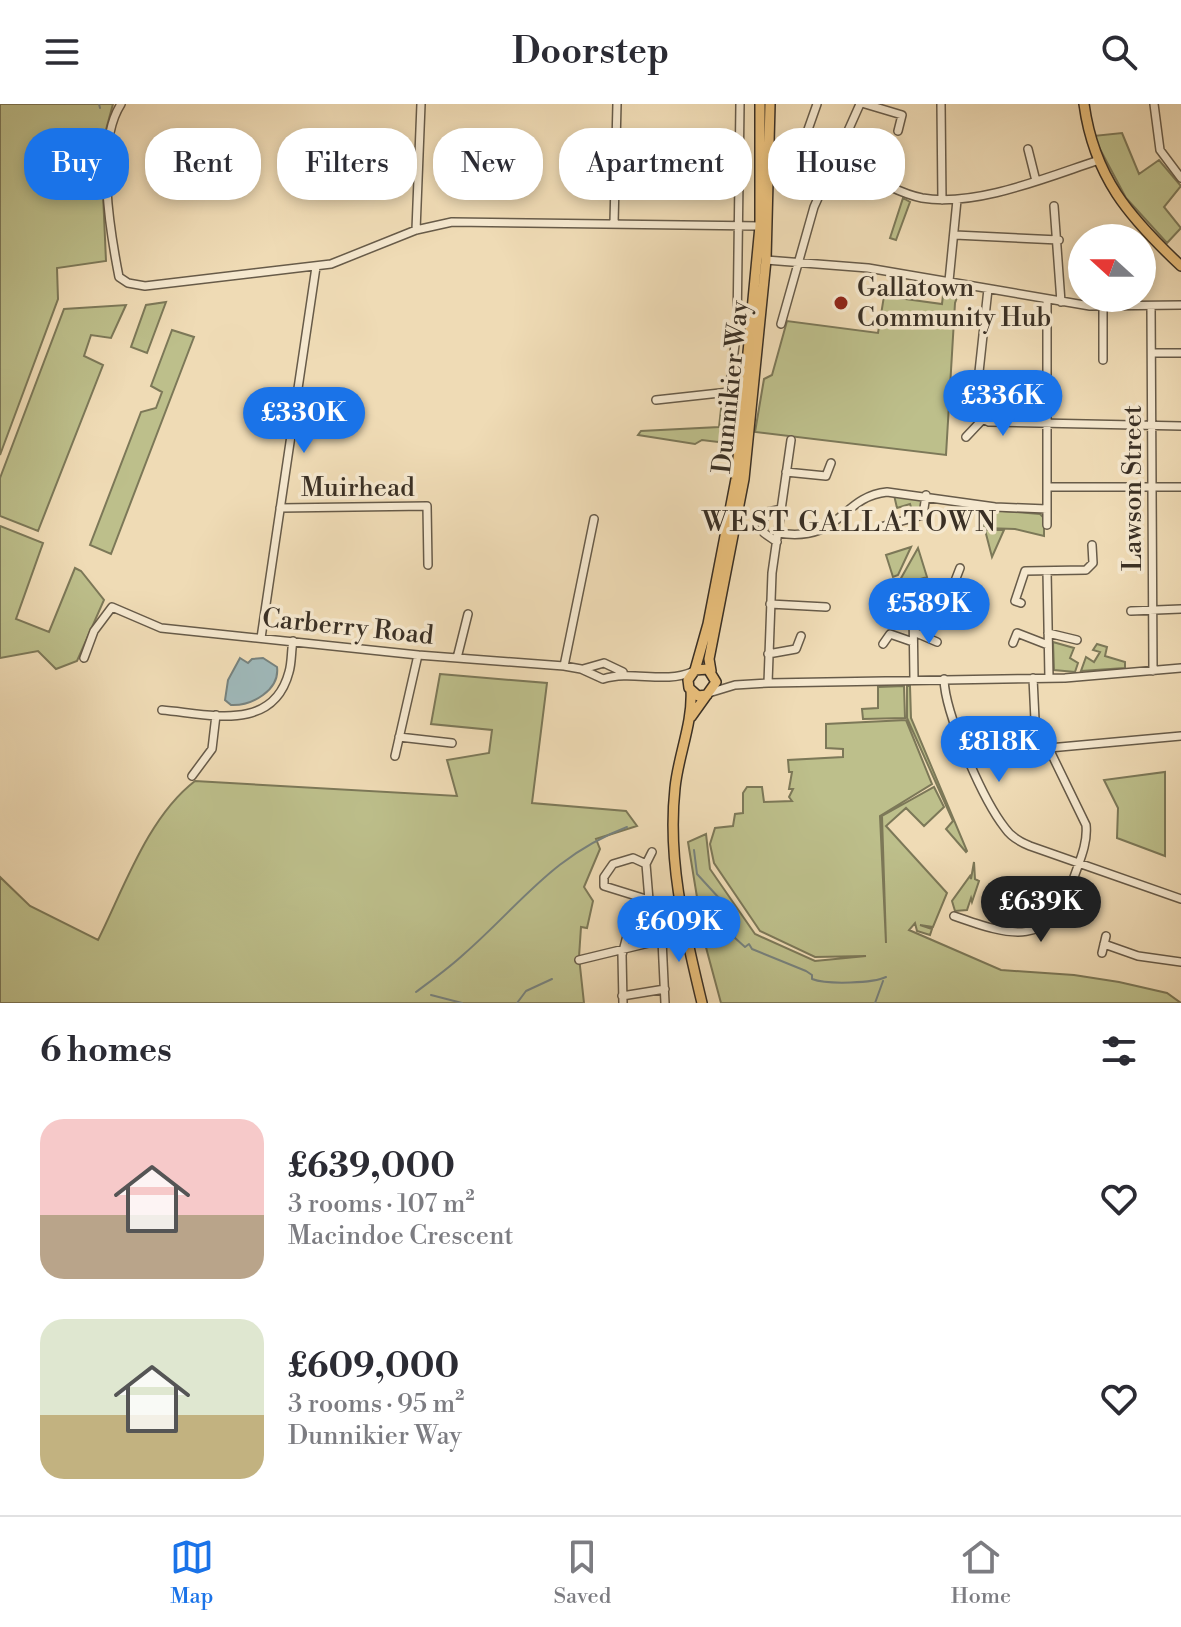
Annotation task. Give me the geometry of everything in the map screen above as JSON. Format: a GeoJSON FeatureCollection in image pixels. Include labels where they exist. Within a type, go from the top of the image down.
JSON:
{"type":"FeatureCollection","features":[{"type":"Feature","properties":{"kind":"main road","name":"Dunnikier Way"},"geometry":{"type":"LineString","coordinates":[[693,671],[708,624],[736,479],[760,226],[760,104]]}},
{"type":"Feature","properties":{"kind":"main road","name":"Dunnikier Way"},"geometry":{"type":"LineString","coordinates":[[770,104],[770,128]]}},
{"type":"Feature","properties":{"kind":"main road"},"geometry":{"type":"LineString","coordinates":[[1084,104],[1096,161],[1126,210],[1181,266]]}},
{"type":"Feature","properties":{"kind":"main road"},"geometry":{"type":"LineString","coordinates":[[760,226],[768,197]]}},
{"type":"Feature","properties":{"kind":"main road","name":"Dunnikier Way"},"geometry":{"type":"LineString","coordinates":[[713,673],[709,659],[744,479],[766,260],[769,200]]}},
{"type":"Feature","properties":{"kind":"main road"},"geometry":{"type":"LineString","coordinates":[[755,287],[761,263],[766,260]]}},
{"type":"Feature","properties":{"kind":"main road"},"geometry":{"type":"LineString","coordinates":[[689,721],[716,685],[713,673],[693,671],[689,721],[675,788],[673,826],[677,888],[702,1003]]}},
{"type":"Feature","properties":{"kind":"main road"},"geometry":{"type":"LineString","coordinates":[[690,689],[698,696],[710,694]]}},
{"type":"Feature","properties":{"kind":"street"},"geometry":{"type":"LineString","coordinates":[[121,104],[108,137],[106,160],[119,277],[128,283],[145,286],[316,267],[357,255],[416,230],[464,222],[760,226]]}},
{"type":"Feature","properties":{"kind":"street"},"geometry":{"type":"LineString","coordinates":[[416,230],[421,104]]}},
{"type":"Feature","properties":{"kind":"street"},"geometry":{"type":"LineString","coordinates":[[614,223],[617,104]]}},
{"type":"Feature","properties":{"kind":"street"},"geometry":{"type":"LineString","coordinates":[[656,400],[729,392],[737,329],[740,104]]}},
{"type":"Feature","properties":{"kind":"street"},"geometry":{"type":"LineString","coordinates":[[809,128],[817,104]]}},
{"type":"Feature","properties":{"kind":"street"},"geometry":{"type":"LineString","coordinates":[[851,128],[862,104],[902,115],[899,128]]}},
{"type":"Feature","properties":{"kind":"street"},"geometry":{"type":"LineString","coordinates":[[941,104],[942,200]]}},
{"type":"Feature","properties":{"kind":"street"},"geometry":{"type":"LineString","coordinates":[[1154,104],[1160,150],[1181,178]]}},
{"type":"Feature","properties":{"kind":"street"},"geometry":{"type":"LineString","coordinates":[[1028,149],[1036,181]]}},
{"type":"Feature","properties":{"kind":"street"},"geometry":{"type":"LineString","coordinates":[[905,192],[957,200],[1036,181],[1096,161]]}},
{"type":"Feature","properties":{"kind":"street"},"geometry":{"type":"LineString","coordinates":[[781,324],[817,200]]}},
{"type":"Feature","properties":{"kind":"street"},"geometry":{"type":"LineString","coordinates":[[949,281],[957,200]]}},
{"type":"Feature","properties":{"kind":"street"},"geometry":{"type":"LineString","coordinates":[[1054,206],[1059,240],[1061,302]]}},
{"type":"Feature","properties":{"kind":"street"},"geometry":{"type":"LineString","coordinates":[[955,235],[1059,240]]}},
{"type":"Feature","properties":{"kind":"street"},"geometry":{"type":"LineString","coordinates":[[766,260],[949,281],[1068,303]]}},
{"type":"Feature","properties":{"kind":"street"},"geometry":{"type":"LineString","coordinates":[[261,638],[316,267]]}},
{"type":"Feature","properties":{"kind":"street"},"geometry":{"type":"LineString","coordinates":[[966,437],[983,419],[979,372],[988,289]]}},
{"type":"Feature","properties":{"kind":"street"},"geometry":{"type":"LineString","coordinates":[[1047,300],[1047,525]]}},
{"type":"Feature","properties":{"kind":"street"},"geometry":{"type":"LineString","coordinates":[[1156,306],[1181,305]]}},
{"type":"Feature","properties":{"kind":"street"},"geometry":{"type":"LineString","coordinates":[[1103,312],[1103,360]]}},
{"type":"Feature","properties":{"kind":"street","name":"Lawson Street"},"geometry":{"type":"LineString","coordinates":[[1151,312],[1153,671]]}},
{"type":"Feature","properties":{"kind":"street"},"geometry":{"type":"LineString","coordinates":[[1152,353],[1181,353]]}},
{"type":"Feature","properties":{"kind":"street"},"geometry":{"type":"LineString","coordinates":[[983,419],[989,422],[1181,426]]}},
{"type":"Feature","properties":{"kind":"street"},"geometry":{"type":"LineString","coordinates":[[768,683],[770,604],[791,440]]}},
{"type":"Feature","properties":{"kind":"street"},"geometry":{"type":"LineString","coordinates":[[786,472],[826,476],[831,463]]}},
{"type":"Feature","properties":{"kind":"street"},"geometry":{"type":"LineString","coordinates":[[1047,487],[1181,487]]}},
{"type":"Feature","properties":{"kind":"street"},"geometry":{"type":"LineString","coordinates":[[782,509],[768,512],[762,522],[764,533],[777,537],[821,532],[869,495],[897,492],[995,507],[1047,509]]}},
{"type":"Feature","properties":{"kind":"street"},"geometry":{"type":"LineString","coordinates":[[884,526],[923,515],[926,495]]}},
{"type":"Feature","properties":{"kind":"street","name":"Muirhead"},"geometry":{"type":"LineString","coordinates":[[280,508],[427,506],[428,565]]}},
{"type":"Feature","properties":{"kind":"street"},"geometry":{"type":"LineString","coordinates":[[564,666],[594,519]]}},
{"type":"Feature","properties":{"kind":"street"},"geometry":{"type":"LineString","coordinates":[[1021,603],[1015,601],[1014,595],[1025,571],[1086,570],[1093,563],[1092,545]]}},
{"type":"Feature","properties":{"kind":"street"},"geometry":{"type":"LineString","coordinates":[[914,679],[913,610],[948,599],[960,568]]}},
{"type":"Feature","properties":{"kind":"street"},"geometry":{"type":"LineString","coordinates":[[1047,571],[1049,678]]}},
{"type":"Feature","properties":{"kind":"street"},"geometry":{"type":"LineString","coordinates":[[770,604],[826,607]]}},
{"type":"Feature","properties":{"kind":"street","name":"Carberry Road"},"geometry":{"type":"LineString","coordinates":[[84,658],[103,615],[115,607],[161,628],[418,655],[564,666],[598,677],[629,673],[670,677],[693,671]]}},
{"type":"Feature","properties":{"kind":"street"},"geometry":{"type":"LineString","coordinates":[[1131,611],[1181,609]]}},
{"type":"Feature","properties":{"kind":"street"},"geometry":{"type":"LineString","coordinates":[[457,658],[468,614]]}},
{"type":"Feature","properties":{"kind":"street"},"geometry":{"type":"LineString","coordinates":[[914,632],[937,642]]}},
{"type":"Feature","properties":{"kind":"street"},"geometry":{"type":"LineString","coordinates":[[1013,643],[1017,633],[1048,645]]}},
{"type":"Feature","properties":{"kind":"street"},"geometry":{"type":"LineString","coordinates":[[1048,633],[1077,640]]}},
{"type":"Feature","properties":{"kind":"street"},"geometry":{"type":"LineString","coordinates":[[883,644],[890,634],[913,642]]}},
{"type":"Feature","properties":{"kind":"street"},"geometry":{"type":"LineString","coordinates":[[768,654],[791,653],[801,636]]}},
{"type":"Feature","properties":{"kind":"street"},"geometry":{"type":"LineString","coordinates":[[162,710],[238,717],[258,712],[272,704],[283,690],[290,670],[293,641]]}},
{"type":"Feature","properties":{"kind":"street"},"geometry":{"type":"LineString","coordinates":[[395,756],[418,655]]}},
{"type":"Feature","properties":{"kind":"street","name":"Carberry Road"},"geometry":{"type":"LineString","coordinates":[[581,669],[604,663],[629,673]]}},
{"type":"Feature","properties":{"kind":"street"},"geometry":{"type":"LineString","coordinates":[[598,666],[598,677]]}},
{"type":"Feature","properties":{"kind":"street"},"geometry":{"type":"LineString","coordinates":[[610,676],[611,666]]}},
{"type":"Feature","properties":{"kind":"street"},"geometry":{"type":"LineString","coordinates":[[710,694],[735,685],[768,683],[1049,678],[1181,668]]}},
{"type":"Feature","properties":{"kind":"street"},"geometry":{"type":"LineString","coordinates":[[713,673],[735,685]]}},
{"type":"Feature","properties":{"kind":"street","name":"Carberry Road"},"geometry":{"type":"LineString","coordinates":[[670,677],[690,689]]}},
{"type":"Feature","properties":{"kind":"street"},"geometry":{"type":"LineString","coordinates":[[954,916],[1000,932],[1018,934],[1038,929],[1054,919],[1066,902],[1079,864],[1086,842],[1086,825],[1035,720],[1033,678]]}},
{"type":"Feature","properties":{"kind":"street"},"geometry":{"type":"LineString","coordinates":[[944,679],[947,708],[1005,829],[1024,844],[1181,899]]}},
{"type":"Feature","properties":{"kind":"street"},"geometry":{"type":"LineString","coordinates":[[192,776],[216,751],[216,715]]}},
{"type":"Feature","properties":{"kind":"street"},"geometry":{"type":"LineString","coordinates":[[1049,748],[1181,736]]}},
{"type":"Feature","properties":{"kind":"street"},"geometry":{"type":"LineString","coordinates":[[399,737],[452,743]]}},
{"type":"Feature","properties":{"kind":"street"},"geometry":{"type":"LineString","coordinates":[[652,852],[646,864],[649,900],[629,928],[622,955],[623,999],[665,989]]}},
{"type":"Feature","properties":{"kind":"street"},"geometry":{"type":"LineString","coordinates":[[646,864],[633,858],[613,864],[604,877],[604,886],[649,900]]}},
{"type":"Feature","properties":{"kind":"street"},"geometry":{"type":"LineString","coordinates":[[579,960],[686,934]]}},
{"type":"Feature","properties":{"kind":"street"},"geometry":{"type":"LineString","coordinates":[[662,940],[665,1003]]}},
{"type":"Feature","properties":{"kind":"street"},"geometry":{"type":"LineString","coordinates":[[1104,944],[1138,956],[1181,962]]}},
{"type":"Feature","properties":{"kind":"green space"},"geometry":{"type":"Polygon","coordinates":[[[0,104],[113,104],[106,128],[24,128],[24,200],[103,200],[106,261],[57,268],[58,299],[0,455],[0,104]]]}},
{"type":"Feature","properties":{"kind":"green space"},"geometry":{"type":"Polygon","coordinates":[[[1122,133],[1139,174],[1159,160],[1181,186],[1164,207],[1181,228],[1167,243],[1156,231],[1156,224],[1150,224],[1126,198],[1093,136],[1122,133]]]}},
{"type":"Feature","properties":{"kind":"green space"},"geometry":{"type":"Polygon","coordinates":[[[905,199],[910,202],[896,240],[890,238],[905,199]]]}},
{"type":"Feature","properties":{"kind":"green space"},"geometry":{"type":"Polygon","coordinates":[[[944,286],[960,289],[955,303],[946,455],[755,432],[764,379],[772,375],[787,321],[878,333],[884,296],[942,304],[944,286]]]}},
{"type":"Feature","properties":{"kind":"green space"},"geometry":{"type":"Polygon","coordinates":[[[166,302],[147,353],[131,347],[146,305],[166,302]]]}},
{"type":"Feature","properties":{"kind":"green space"},"geometry":{"type":"Polygon","coordinates":[[[126,305],[111,338],[91,335],[84,356],[103,365],[38,531],[0,516],[0,478],[64,309],[126,305]]]}},
{"type":"Feature","properties":{"kind":"green space"},"geometry":{"type":"Polygon","coordinates":[[[172,330],[194,337],[111,554],[90,545],[141,412],[156,408],[162,392],[151,386],[172,330]]]}},
{"type":"Feature","properties":{"kind":"green space"},"geometry":{"type":"Polygon","coordinates":[[[734,397],[731,430],[718,442],[702,440],[695,444],[638,435],[641,431],[719,427],[722,400],[734,397]]]}},
{"type":"Feature","properties":{"kind":"green space"},"geometry":{"type":"Polygon","coordinates":[[[894,495],[922,498],[922,513],[914,516],[910,504],[897,508],[894,495]]]}},
{"type":"Feature","properties":{"kind":"green space"},"geometry":{"type":"Polygon","coordinates":[[[978,509],[1040,514],[1044,518],[1044,536],[1015,529],[984,528],[978,509]]]}},
{"type":"Feature","properties":{"kind":"green space"},"geometry":{"type":"Polygon","coordinates":[[[0,526],[43,543],[16,619],[49,632],[75,568],[81,571],[104,600],[77,661],[56,669],[38,651],[0,658],[0,526]]]}},
{"type":"Feature","properties":{"kind":"green space"},"geometry":{"type":"Polygon","coordinates":[[[985,530],[1004,530],[992,557],[985,530]]]}},
{"type":"Feature","properties":{"kind":"green space"},"geometry":{"type":"Polygon","coordinates":[[[911,547],[898,575],[893,577],[886,555],[911,547]]]}},
{"type":"Feature","properties":{"kind":"green space"},"geometry":{"type":"Polygon","coordinates":[[[918,548],[927,577],[901,585],[900,580],[918,548]]]}},
{"type":"Feature","properties":{"kind":"green space"},"geometry":{"type":"Polygon","coordinates":[[[1053,642],[1074,648],[1070,658],[1078,663],[1075,672],[1054,670],[1053,642]]]}},
{"type":"Feature","properties":{"kind":"green space"},"geometry":{"type":"Polygon","coordinates":[[[1097,644],[1107,647],[1105,656],[1125,662],[1125,668],[1081,671],[1086,657],[1094,662],[1100,652],[1093,650],[1097,644]]]}},
{"type":"Feature","properties":{"kind":"green space"},"geometry":{"type":"Polygon","coordinates":[[[440,674],[547,683],[532,803],[626,811],[637,826],[596,839],[600,849],[584,887],[593,901],[587,928],[581,927],[579,957],[584,1003],[0,1003],[0,877],[30,906],[98,940],[151,833],[178,796],[195,781],[457,796],[447,760],[489,753],[492,730],[431,724],[440,674]]]}},
{"type":"Feature","properties":{"kind":"green space"},"geometry":{"type":"Polygon","coordinates":[[[904,686],[905,718],[863,719],[862,709],[878,708],[878,687],[904,686]]]}},
{"type":"Feature","properties":{"kind":"green space"},"geometry":{"type":"Polygon","coordinates":[[[907,686],[910,686],[911,718],[966,852],[946,829],[953,821],[907,718],[907,686]]]}},
{"type":"Feature","properties":{"kind":"green space"},"geometry":{"type":"Polygon","coordinates":[[[906,720],[932,784],[880,816],[886,943],[882,816],[934,787],[944,807],[924,826],[906,808],[886,826],[947,893],[933,927],[920,925],[932,929],[930,935],[917,931],[915,923],[909,930],[1001,970],[1074,975],[1119,982],[1167,993],[1181,1003],[721,1003],[704,940],[688,842],[706,834],[710,869],[755,934],[815,961],[866,956],[815,957],[760,931],[714,863],[710,844],[715,828],[733,826],[735,814],[743,813],[743,793],[747,787],[762,787],[764,802],[792,801],[789,797],[793,789],[789,789],[792,772],[789,772],[788,760],[843,757],[843,749],[826,748],[826,724],[906,720]]]}},
{"type":"Feature","properties":{"kind":"green space"},"geometry":{"type":"Polygon","coordinates":[[[1165,772],[1165,856],[1117,838],[1118,808],[1104,780],[1165,772]]]}},
{"type":"Feature","properties":{"kind":"green space"},"geometry":{"type":"Polygon","coordinates":[[[974,862],[975,879],[979,881],[972,902],[971,898],[967,910],[955,911],[952,901],[970,876],[971,879],[974,862]]]}},
{"type":"Feature","properties":{"kind":"water"},"geometry":{"type":"Polygon","coordinates":[[[240,658],[248,663],[252,659],[263,658],[277,667],[277,675],[263,695],[247,703],[231,705],[225,700],[228,680],[240,658]]]}},
{"type":"Feature","properties":{"kind":"waterway"},"geometry":{"type":"LineString","coordinates":[[99,104],[100,108]]}},
{"type":"Feature","properties":{"kind":"waterway"},"geometry":{"type":"LineString","coordinates":[[416,992],[458,959],[558,866],[601,838],[627,827]]}},
{"type":"Feature","properties":{"kind":"waterway"},"geometry":{"type":"LineString","coordinates":[[694,850],[697,874],[719,898],[736,927],[735,938],[745,947],[749,944],[752,949],[806,971],[812,979],[819,981],[872,981],[886,977]]}},
{"type":"Feature","properties":{"kind":"waterway"},"geometry":{"type":"LineString","coordinates":[[517,1003],[526,991],[552,979]]}},
{"type":"Feature","properties":{"kind":"waterway"},"geometry":{"type":"LineString","coordinates":[[875,1003],[883,981]]}},
{"type":"Feature","properties":{"kind":"waterway"},"geometry":{"type":"LineString","coordinates":[[431,995],[462,1003]]}},
{"type":"Feature","properties":{"kind":"place","name":"Gallatown Community Hub"},"geometry":{"type":"Point","coordinates":[841,303]}},
{"type":"Feature","properties":{"kind":"district","name":"WEST GALLATOWN"},"geometry":{"type":"Point","coordinates":[850,522]}}]}
